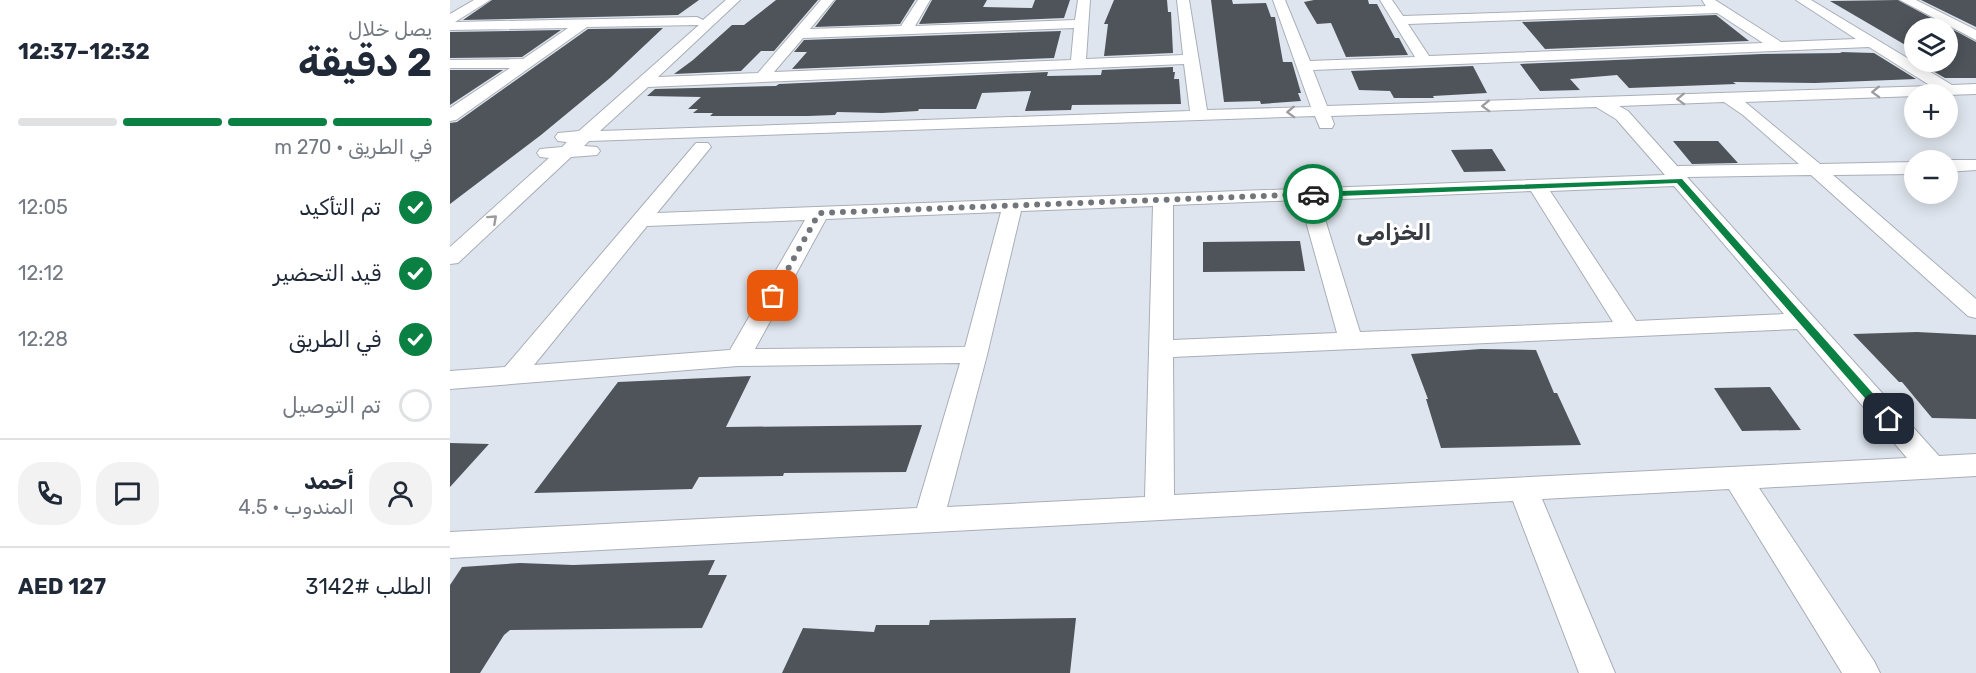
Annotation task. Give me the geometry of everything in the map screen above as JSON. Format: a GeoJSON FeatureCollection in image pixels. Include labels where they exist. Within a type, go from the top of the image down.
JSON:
{"type":"FeatureCollection","features":[{"type":"Feature","properties":{"kind":"street"},"geometry":{"type":"LineString","coordinates":[[450,19],[484,0]]}},
{"type":"Feature","properties":{"kind":"street"},"geometry":{"type":"LineString","coordinates":[[450,258],[566,144],[719,0]]}},
{"type":"Feature","properties":{"kind":"street"},"geometry":{"type":"LineString","coordinates":[[450,236],[546,153],[585,136],[734,0]]}},
{"type":"Feature","properties":{"kind":"street"},"geometry":{"type":"LineString","coordinates":[[762,77],[828,0]]}},
{"type":"Feature","properties":{"kind":"street"},"geometry":{"type":"LineString","coordinates":[[905,30],[924,0]]}},
{"type":"Feature","properties":{"kind":"street"},"geometry":{"type":"LineString","coordinates":[[1078,64],[1084,0]]}},
{"type":"Feature","properties":{"kind":"street"},"geometry":{"type":"LineString","coordinates":[[1183,0],[1199,115]]}},
{"type":"Feature","properties":{"kind":"street"},"geometry":{"type":"LineString","coordinates":[[1279,0],[1324,118]]}},
{"type":"Feature","properties":{"kind":"street"},"geometry":{"type":"LineString","coordinates":[[1386,0],[1425,61]]}},
{"type":"Feature","properties":{"kind":"street"},"geometry":{"type":"LineString","coordinates":[[1482,0],[1496,16]]}},
{"type":"Feature","properties":{"kind":"street"},"geometry":{"type":"LineString","coordinates":[[1706,0],[1778,47]]}},
{"type":"Feature","properties":{"kind":"street"},"geometry":{"type":"LineString","coordinates":[[1802,0],[1873,43],[1930,84]]}},
{"type":"Feature","properties":{"kind":"street"},"geometry":{"type":"LineString","coordinates":[[1906,0],[1976,36]]}},
{"type":"Feature","properties":{"kind":"street"},"geometry":{"type":"LineString","coordinates":[[1399,20],[1720,9]]}},
{"type":"Feature","properties":{"kind":"street"},"geometry":{"type":"LineString","coordinates":[[450,26],[697,21]]}},
{"type":"Feature","properties":{"kind":"street"},"geometry":{"type":"LineString","coordinates":[[450,116],[584,23]]}},
{"type":"Feature","properties":{"kind":"street"},"geometry":{"type":"LineString","coordinates":[[799,34],[1082,24]]}},
{"type":"Feature","properties":{"kind":"street"},"geometry":{"type":"LineString","coordinates":[[1304,66],[1873,43]]}},
{"type":"Feature","properties":{"kind":"street"},"geometry":{"type":"LineString","coordinates":[[645,82],[1191,59]]}},
{"type":"Feature","properties":{"kind":"street"},"geometry":{"type":"LineString","coordinates":[[450,64],[526,63]]}},
{"type":"Feature","properties":{"kind":"street"},"geometry":{"type":"LineString","coordinates":[[1958,94],[1976,89]]}},
{"type":"Feature","properties":{"kind":"street"},"geometry":{"type":"LineString","coordinates":[[566,144],[1127,132],[1600,102],[1726,97],[1904,97]]}},
{"type":"Feature","properties":{"kind":"street"},"geometry":{"type":"LineString","coordinates":[[1726,97],[1749,111],[1976,311]]}},
{"type":"Feature","properties":{"kind":"street"},"geometry":{"type":"LineString","coordinates":[[1958,99],[1976,103]]}},
{"type":"Feature","properties":{"kind":"street"},"geometry":{"type":"LineString","coordinates":[[1600,102],[1622,115],[1932,467]]}},
{"type":"Feature","properties":{"kind":"street"},"geometry":{"type":"LineString","coordinates":[[585,136],[648,134],[687,147],[703,140],[1082,119],[1199,115],[1324,118],[1622,115],[1904,105]]}},
{"type":"Feature","properties":{"kind":"street"},"geometry":{"type":"LineString","coordinates":[[1082,119],[1127,132]]}},
{"type":"Feature","properties":{"kind":"street"},"geometry":{"type":"LineString","coordinates":[[513,374],[642,220],[703,140]]}},
{"type":"Feature","properties":{"kind":"street"},"geometry":{"type":"LineString","coordinates":[[1958,166],[1976,165]]}},
{"type":"Feature","properties":{"kind":"street"},"geometry":{"type":"LineString","coordinates":[[642,220],[1537,186],[1676,176],[1904,168]]}},
{"type":"Feature","properties":{"kind":"street"},"geometry":{"type":"LineString","coordinates":[[1958,170],[1976,180]]}},
{"type":"Feature","properties":{"kind":"street"},"geometry":{"type":"LineString","coordinates":[[1537,186],[1630,329]]}},
{"type":"Feature","properties":{"kind":"street"},"geometry":{"type":"LineString","coordinates":[[1308,194],[1351,341]]}},
{"type":"Feature","properties":{"kind":"street"},"geometry":{"type":"LineString","coordinates":[[1159,508],[1163,200]]}},
{"type":"Feature","properties":{"kind":"street"},"geometry":{"type":"LineString","coordinates":[[928,520],[975,355],[1012,206]]}},
{"type":"Feature","properties":{"kind":"street"},"geometry":{"type":"LineString","coordinates":[[738,358],[819,213]]}},
{"type":"Feature","properties":{"kind":"street"},"geometry":{"type":"LineString","coordinates":[[1161,350],[1804,321]]}},
{"type":"Feature","properties":{"kind":"street"},"geometry":{"type":"LineString","coordinates":[[450,380],[738,358],[975,355]]}},
{"type":"Feature","properties":{"kind":"street"},"geometry":{"type":"LineString","coordinates":[[450,545],[1976,465]]}},
{"type":"Feature","properties":{"kind":"street"},"geometry":{"type":"LineString","coordinates":[[1737,478],[1862,673]]}},
{"type":"Feature","properties":{"kind":"street"},"geometry":{"type":"LineString","coordinates":[[1523,489],[1597,673]]}},
{"type":"Feature","properties":{"kind":"building"},"geometry":{"type":"Polygon","coordinates":[[[492,0],[699,0],[678,15],[463,20],[492,0]]]}},
{"type":"Feature","properties":{"kind":"building"},"geometry":{"type":"Polygon","coordinates":[[[776,0],[818,0],[774,51],[761,51],[741,71],[674,74],[732,25],[744,25],[776,0]]]}},
{"type":"Feature","properties":{"kind":"building"},"geometry":{"type":"Polygon","coordinates":[[[836,0],[915,0],[900,24],[815,27],[836,0]]]}},
{"type":"Feature","properties":{"kind":"building"},"geometry":{"type":"Polygon","coordinates":[[[932,0],[987,0],[983,7],[1032,8],[1035,0],[1070,0],[1064,18],[919,24],[932,0]]]}},
{"type":"Feature","properties":{"kind":"building"},"geometry":{"type":"Polygon","coordinates":[[[1114,0],[1167,0],[1168,12],[1171,12],[1173,53],[1104,56],[1108,24],[1104,24],[1114,0]]]}},
{"type":"Feature","properties":{"kind":"building"},"geometry":{"type":"Polygon","coordinates":[[[1211,0],[1232,0],[1233,4],[1266,3],[1271,17],[1275,17],[1283,62],[1292,62],[1301,101],[1261,104],[1260,101],[1224,102],[1211,0]]]}},
{"type":"Feature","properties":{"kind":"building"},"geometry":{"type":"Polygon","coordinates":[[[1368,0],[1369,4],[1377,4],[1395,38],[1399,38],[1408,55],[1346,57],[1331,23],[1317,24],[1304,2],[1368,0]]]}},
{"type":"Feature","properties":{"kind":"building"},"geometry":{"type":"Polygon","coordinates":[[[1898,0],[1931,18],[1904,18],[1904,44],[1830,1],[1898,0]]]}},
{"type":"Feature","properties":{"kind":"building"},"geometry":{"type":"Polygon","coordinates":[[[1921,0],[1976,0],[1976,27],[1921,0]]]}},
{"type":"Feature","properties":{"kind":"building"},"geometry":{"type":"Polygon","coordinates":[[[1716,15],[1749,41],[1545,49],[1522,22],[1716,15]]]}},
{"type":"Feature","properties":{"kind":"building"},"geometry":{"type":"Polygon","coordinates":[[[663,28],[610,78],[541,135],[450,204],[450,123],[457,122],[588,29],[663,28]]]}},
{"type":"Feature","properties":{"kind":"building"},"geometry":{"type":"Polygon","coordinates":[[[561,30],[522,57],[450,58],[450,32],[561,30]]]}},
{"type":"Feature","properties":{"kind":"building"},"geometry":{"type":"Polygon","coordinates":[[[1061,31],[1054,58],[792,69],[807,52],[794,52],[804,40],[1061,31]]]}},
{"type":"Feature","properties":{"kind":"building"},"geometry":{"type":"Polygon","coordinates":[[[1958,32],[1976,42],[1976,78],[1945,78],[1934,72],[1958,72],[1958,32]]]}},
{"type":"Feature","properties":{"kind":"building"},"geometry":{"type":"Polygon","coordinates":[[[1840,52],[1874,53],[1916,79],[1815,83],[1733,82],[1736,84],[1629,88],[1617,75],[1570,79],[1580,90],[1540,91],[1520,64],[1762,54],[1842,53],[1840,52]]]}},
{"type":"Feature","properties":{"kind":"building"},"geometry":{"type":"Polygon","coordinates":[[[1473,66],[1487,93],[1433,96],[1434,98],[1394,98],[1390,91],[1359,90],[1351,71],[1473,66]]]}},
{"type":"Feature","properties":{"kind":"building"},"geometry":{"type":"Polygon","coordinates":[[[1173,67],[1174,79],[1179,79],[1181,104],[1072,105],[1071,110],[1025,111],[1031,91],[982,93],[976,109],[919,109],[918,111],[882,113],[837,112],[835,115],[808,116],[710,116],[713,113],[693,113],[698,109],[688,109],[701,97],[647,96],[655,89],[776,86],[779,84],[1048,72],[1047,76],[1101,75],[1102,70],[1173,67]]]}},
{"type":"Feature","properties":{"kind":"building"},"geometry":{"type":"Polygon","coordinates":[[[450,70],[503,70],[450,105],[450,70]]]}},
{"type":"Feature","properties":{"kind":"building"},"geometry":{"type":"Polygon","coordinates":[[[1673,141],[1718,141],[1738,163],[1692,164],[1673,141]]]}},
{"type":"Feature","properties":{"kind":"building"},"geometry":{"type":"Polygon","coordinates":[[[1492,149],[1506,171],[1464,172],[1451,150],[1492,149]]]}},
{"type":"Feature","properties":{"kind":"building"},"geometry":{"type":"Polygon","coordinates":[[[1300,241],[1305,271],[1203,272],[1203,242],[1300,241]]]}},
{"type":"Feature","properties":{"kind":"building"},"geometry":{"type":"Polygon","coordinates":[[[1917,332],[1976,335],[1976,419],[1932,418],[1902,382],[1899,382],[1853,334],[1917,332]]]}},
{"type":"Feature","properties":{"kind":"building"},"geometry":{"type":"Polygon","coordinates":[[[1481,349],[1536,350],[1554,393],[1557,393],[1581,445],[1441,448],[1426,399],[1428,399],[1411,354],[1481,349]]]}},
{"type":"Feature","properties":{"kind":"building"},"geometry":{"type":"Polygon","coordinates":[[[751,376],[726,427],[922,425],[906,472],[784,473],[783,476],[699,477],[692,489],[534,493],[618,382],[751,376]]]}},
{"type":"Feature","properties":{"kind":"building"},"geometry":{"type":"Polygon","coordinates":[[[1770,387],[1801,430],[1742,431],[1714,388],[1770,387]]]}},
{"type":"Feature","properties":{"kind":"building"},"geometry":{"type":"Polygon","coordinates":[[[450,443],[489,444],[450,487],[450,443]]]}},
{"type":"Feature","properties":{"kind":"building"},"geometry":{"type":"Polygon","coordinates":[[[715,560],[708,575],[727,575],[702,628],[510,630],[504,635],[480,673],[450,673],[450,585],[462,567],[520,563],[573,565],[715,560]]]}},
{"type":"Feature","properties":{"kind":"building"},"geometry":{"type":"Polygon","coordinates":[[[1076,618],[1070,673],[782,673],[803,628],[874,632],[876,625],[929,625],[930,620],[1076,618]]]}},
{"type":"Feature","properties":{"kind":"way so far"},"geometry":{"type":"LineString","coordinates":[[773,296],[819,213],[1313,194]]}},
{"type":"Feature","properties":{"kind":"district","name":"الخزامى"},"geometry":{"type":"Point","coordinates":[1394,232]}},
{"type":"Feature","properties":{"kind":"route"},"geometry":{"type":"LineString","coordinates":[[1313,194],[1679,180],[1889,419]]}}]}
